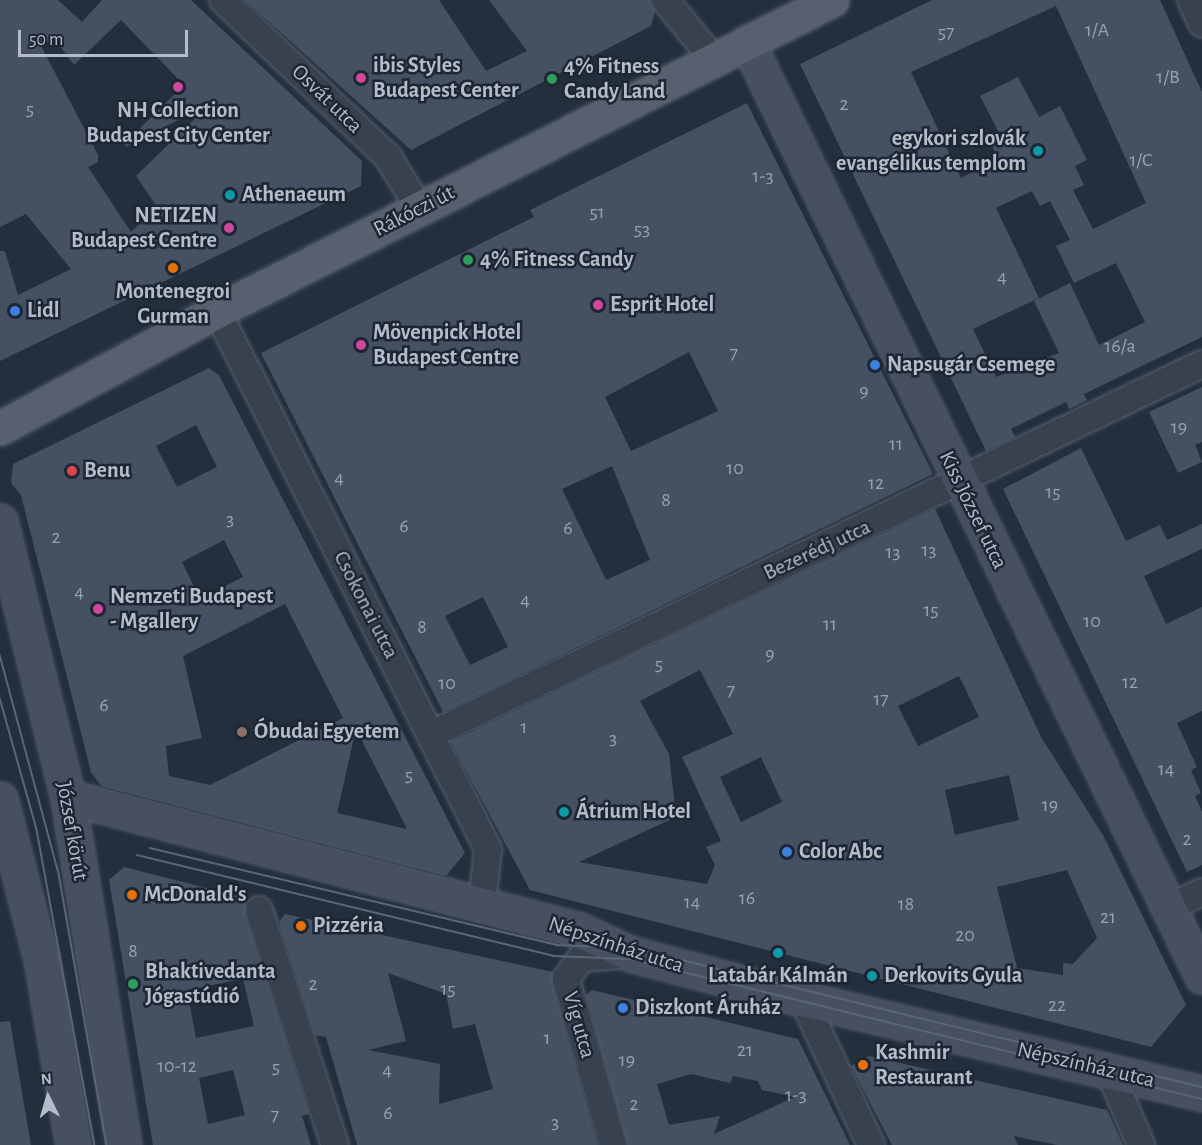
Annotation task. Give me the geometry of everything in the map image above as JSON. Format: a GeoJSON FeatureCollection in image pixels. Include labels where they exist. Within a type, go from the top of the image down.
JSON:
{"type":"FeatureCollection","features":[{"type":"Feature","properties":{"kind":"main road","name":"Rákóczi út"},"geometry":{"type":"LineString","coordinates":[[0,428],[217,311],[832,0]]}},
{"type":"Feature","properties":{"kind":"street","name":"Osvát utca"},"geometry":{"type":"LineString","coordinates":[[223,0],[388,157],[419,208]]}},
{"type":"Feature","properties":{"kind":"street"},"geometry":{"type":"LineString","coordinates":[[665,0],[713,59]]}},
{"type":"Feature","properties":{"kind":"street"},"geometry":{"type":"LineString","coordinates":[[1191,0],[1202,24]]}},
{"type":"Feature","properties":{"kind":"street","name":"Kiss József utca"},"geometry":{"type":"LineString","coordinates":[[747,42],[959,483],[1170,907],[1202,976]]}},
{"type":"Feature","properties":{"kind":"street","name":"Csokonai utca"},"geometry":{"type":"LineString","coordinates":[[217,311],[488,849],[482,904]]}},
{"type":"Feature","properties":{"kind":"street","name":"Bezerédj utca"},"geometry":{"type":"LineString","coordinates":[[432,734],[959,483],[1202,364]]}},
{"type":"Feature","properties":{"kind":"street","name":"József körút"},"geometry":{"type":"LineString","coordinates":[[0,521],[68,797],[124,1145]]}},
{"type":"Feature","properties":{"kind":"street","name":"Népszínház utca"},"geometry":{"type":"LineString","coordinates":[[68,797],[579,930],[632,954],[803,999],[1202,1093]]}},
{"type":"Feature","properties":{"kind":"street"},"geometry":{"type":"LineString","coordinates":[[0,799],[42,963],[73,1145]]}},
{"type":"Feature","properties":{"kind":"street"},"geometry":{"type":"LineString","coordinates":[[1170,907],[1202,891]]}},
{"type":"Feature","properties":{"kind":"street"},"geometry":{"type":"LineString","coordinates":[[259,910],[335,1145]]}},
{"type":"Feature","properties":{"kind":"street","name":"Víg utca"},"geometry":{"type":"LineString","coordinates":[[613,1145],[566,979],[580,958],[632,954]]}},
{"type":"Feature","properties":{"kind":"street"},"geometry":{"type":"LineString","coordinates":[[803,999],[871,1145]]}},
{"type":"Feature","properties":{"kind":"street"},"geometry":{"type":"LineString","coordinates":[[1109,1070],[1142,1145]]}},
{"type":"Feature","properties":{"kind":"building"},"geometry":{"type":"Polygon","coordinates":[[[0,0],[58,0],[82,22],[102,0],[191,0],[362,161],[361,186],[0,361],[0,251],[5,251],[18,295],[71,269],[26,214],[0,227],[0,0]],[[121,20],[74,65],[54,38],[41,46],[98,155],[98,162],[88,167],[131,232],[157,207],[136,176],[211,103],[126,147],[124,144],[184,85],[121,20]]]}},
{"type":"Feature","properties":{"kind":"building"},"geometry":{"type":"Polygon","coordinates":[[[245,0],[439,0],[486,71],[527,51],[489,0],[650,0],[655,11],[651,26],[411,150],[245,0]]]}},
{"type":"Feature","properties":{"kind":"building"},"geometry":{"type":"Polygon","coordinates":[[[932,0],[1160,0],[1202,92],[1202,337],[1084,394],[1087,400],[1069,409],[1066,402],[1011,429],[1015,437],[986,451],[800,64],[932,0]],[[1056,6],[911,72],[961,178],[998,159],[990,142],[1001,137],[980,96],[1018,77],[1039,117],[1060,106],[1087,160],[1075,166],[1084,185],[1073,190],[1093,229],[1146,203],[1056,6]],[[1032,191],[996,208],[1039,298],[973,329],[996,377],[1059,353],[1034,301],[1070,283],[1099,345],[1145,322],[1116,263],[1074,283],[1056,246],[1070,240],[1050,201],[1040,206],[1032,191]]]}},
{"type":"Feature","properties":{"kind":"building"},"geometry":{"type":"Polygon","coordinates":[[[747,103],[933,474],[443,712],[261,353],[534,217],[530,210],[747,103]],[[689,352],[605,397],[631,451],[718,411],[689,352]],[[612,466],[562,489],[606,580],[650,560],[612,466]],[[483,597],[445,616],[470,665],[508,647],[483,597]]]}},
{"type":"Feature","properties":{"kind":"building"},"geometry":{"type":"Polygon","coordinates":[[[209,368],[219,375],[465,853],[446,876],[101,786],[91,772],[21,495],[11,483],[13,464],[209,368]],[[196,425],[156,446],[177,487],[217,467],[196,425]],[[224,540],[182,562],[200,599],[243,577],[224,540]],[[285,604],[183,656],[202,738],[166,746],[169,776],[210,785],[343,718],[285,604]],[[356,729],[337,813],[407,829],[356,729]]]}},
{"type":"Feature","properties":{"kind":"building"},"geometry":{"type":"Polygon","coordinates":[[[1202,387],[1202,442],[1195,445],[1202,462],[1178,473],[1149,412],[1202,387]]]}},
{"type":"Feature","properties":{"kind":"building"},"geometry":{"type":"Polygon","coordinates":[[[1081,448],[1126,541],[1160,525],[1167,540],[1202,524],[1202,549],[1144,576],[1166,624],[1202,607],[1202,711],[1177,723],[1197,767],[1191,770],[1201,793],[1195,796],[1202,812],[1202,865],[1187,872],[1003,489],[1081,448]]]}},
{"type":"Feature","properties":{"kind":"building"},"geometry":{"type":"Polygon","coordinates":[[[935,509],[1041,737],[1104,837],[1186,1005],[1151,1047],[530,890],[451,742],[935,509]],[[700,670],[640,701],[669,754],[676,817],[579,862],[707,884],[715,865],[706,847],[721,841],[682,757],[733,734],[700,670]],[[959,676],[898,706],[918,746],[979,717],[959,676]],[[761,757],[720,777],[741,822],[782,802],[761,757]],[[1009,775],[945,790],[955,835],[1019,820],[1009,775]],[[1067,870],[997,887],[1017,968],[1063,975],[1063,963],[1073,964],[1097,938],[1067,870]]]}},
{"type":"Feature","properties":{"kind":"building"},"geometry":{"type":"Polygon","coordinates":[[[124,867],[246,898],[245,915],[309,1114],[302,1116],[311,1145],[153,1145],[109,880],[124,867]],[[243,979],[187,990],[196,1038],[254,1026],[243,979]],[[233,1070],[199,1078],[208,1124],[245,1115],[233,1070]]]}},
{"type":"Feature","properties":{"kind":"building"},"geometry":{"type":"Polygon","coordinates":[[[285,914],[553,972],[552,983],[597,1145],[357,1145],[326,1037],[315,1035],[279,922],[285,914]],[[388,973],[406,1041],[368,1050],[440,1064],[439,1104],[493,1089],[475,1024],[453,1029],[446,994],[388,973]]]}},
{"type":"Feature","properties":{"kind":"building"},"geometry":{"type":"Polygon","coordinates":[[[592,990],[798,1039],[850,1145],[628,1145],[586,995],[592,990]],[[691,1074],[657,1084],[669,1125],[720,1116],[714,1134],[795,1097],[762,1090],[758,1081],[733,1076],[730,1083],[691,1074]]]}},
{"type":"Feature","properties":{"kind":"building"},"geometry":{"type":"Polygon","coordinates":[[[10,1021],[31,1145],[0,1145],[0,1022],[10,1021]]]}},
{"type":"Feature","properties":{"kind":"building"},"geometry":{"type":"Polygon","coordinates":[[[869,1056],[1107,1110],[1123,1145],[1057,1145],[1014,1136],[1018,1145],[892,1145],[851,1066],[869,1056]]]}},
{"type":"Feature","properties":{"kind":"tram line"},"geometry":{"type":"LineString","coordinates":[[0,655],[59,874],[107,1145]]}},
{"type":"Feature","properties":{"kind":"tram line"},"geometry":{"type":"LineString","coordinates":[[0,698],[37,830],[95,1145]]}},
{"type":"Feature","properties":{"kind":"tram line"},"geometry":{"type":"LineString","coordinates":[[150,848],[556,945],[633,948],[1202,1087]]}},
{"type":"Feature","properties":{"kind":"tram line"},"geometry":{"type":"LineString","coordinates":[[137,855],[553,956],[630,959],[1202,1099]]}},
{"type":"Feature","properties":{"kind":"place","name":"ibis Styles Budapest Center"},"geometry":{"type":"Point","coordinates":[361,78]}},
{"type":"Feature","properties":{"kind":"place","name":"4% Fitness Candy Land"},"geometry":{"type":"Point","coordinates":[552,79]}},
{"type":"Feature","properties":{"kind":"place","name":"NH Collection Budapest City Center"},"geometry":{"type":"Point","coordinates":[178,87]}},
{"type":"Feature","properties":{"kind":"place","name":"egykori szlovák evangélikus templom"},"geometry":{"type":"Point","coordinates":[1038,151]}},
{"type":"Feature","properties":{"kind":"place","name":"Athenaeum"},"geometry":{"type":"Point","coordinates":[230,195]}},
{"type":"Feature","properties":{"kind":"place","name":"NETIZEN Budapest Centre"},"geometry":{"type":"Point","coordinates":[229,228]}},
{"type":"Feature","properties":{"kind":"place","name":"4% Fitness Candy"},"geometry":{"type":"Point","coordinates":[468,260]}},
{"type":"Feature","properties":{"kind":"place","name":"Montenegroi Gurman"},"geometry":{"type":"Point","coordinates":[173,268]}},
{"type":"Feature","properties":{"kind":"place","name":"Esprit Hotel"},"geometry":{"type":"Point","coordinates":[598,305]}},
{"type":"Feature","properties":{"kind":"place","name":"Lidl"},"geometry":{"type":"Point","coordinates":[15,311]}},
{"type":"Feature","properties":{"kind":"place","name":"Mövenpick Hotel Budapest Centre"},"geometry":{"type":"Point","coordinates":[361,345]}},
{"type":"Feature","properties":{"kind":"place","name":"Napsugár Csemege"},"geometry":{"type":"Point","coordinates":[875,365]}},
{"type":"Feature","properties":{"kind":"place","name":"Benu"},"geometry":{"type":"Point","coordinates":[72,471]}},
{"type":"Feature","properties":{"kind":"place","name":"Nemzeti Budapest - Mgallery"},"geometry":{"type":"Point","coordinates":[98,609]}},
{"type":"Feature","properties":{"kind":"place","name":"Óbudai Egyetem"},"geometry":{"type":"Point","coordinates":[242,732]}},
{"type":"Feature","properties":{"kind":"place","name":"Átrium Hotel"},"geometry":{"type":"Point","coordinates":[564,812]}},
{"type":"Feature","properties":{"kind":"place","name":"Color Abc"},"geometry":{"type":"Point","coordinates":[787,852]}},
{"type":"Feature","properties":{"kind":"place","name":"McDonald's"},"geometry":{"type":"Point","coordinates":[132,895]}},
{"type":"Feature","properties":{"kind":"place","name":"Pizzéria"},"geometry":{"type":"Point","coordinates":[301,926]}},
{"type":"Feature","properties":{"kind":"place","name":"Latabár Kálmán"},"geometry":{"type":"Point","coordinates":[778,953]}},
{"type":"Feature","properties":{"kind":"place","name":"Derkovits Gyula"},"geometry":{"type":"Point","coordinates":[872,976]}},
{"type":"Feature","properties":{"kind":"place","name":"Bhaktivedanta Jógastúdió"},"geometry":{"type":"Point","coordinates":[133,984]}},
{"type":"Feature","properties":{"kind":"place","name":"Diszkont Áruház"},"geometry":{"type":"Point","coordinates":[623,1008]}},
{"type":"Feature","properties":{"kind":"place","name":"Kashmir Restaurant"},"geometry":{"type":"Point","coordinates":[863,1065]}}]}
